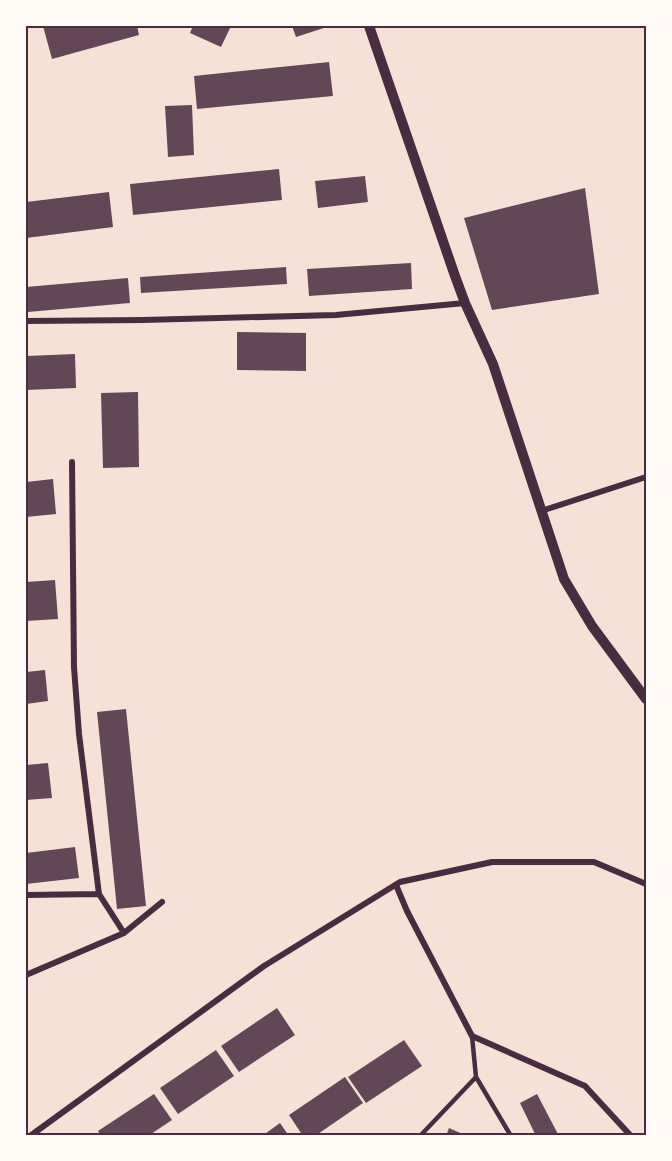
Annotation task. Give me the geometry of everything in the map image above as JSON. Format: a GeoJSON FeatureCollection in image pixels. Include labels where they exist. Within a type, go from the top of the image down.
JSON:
{"type":"FeatureCollection","features":[{"type":"Feature","properties":{"kind":"street"},"geometry":{"type":"LineString","coordinates":[[369,26],[465,303],[494,364],[564,579],[592,626],[646,699]]}},
{"type":"Feature","properties":{"kind":"street"},"geometry":{"type":"LineString","coordinates":[[26,321],[336,315],[465,303]]}},
{"type":"Feature","properties":{"kind":"street"},"geometry":{"type":"LineString","coordinates":[[72,462],[74,667],[79,734],[99,894],[124,933]]}},
{"type":"Feature","properties":{"kind":"street"},"geometry":{"type":"LineString","coordinates":[[540,511],[646,477]]}},
{"type":"Feature","properties":{"kind":"street"},"geometry":{"type":"LineString","coordinates":[[30,1136],[264,966],[400,882],[492,862],[594,862],[646,884]]}},
{"type":"Feature","properties":{"kind":"street"},"geometry":{"type":"LineString","coordinates":[[396,885],[407,911],[472,1036],[585,1086],[631,1136]]}},
{"type":"Feature","properties":{"kind":"street"},"geometry":{"type":"LineString","coordinates":[[26,895],[99,894]]}},
{"type":"Feature","properties":{"kind":"street"},"geometry":{"type":"LineString","coordinates":[[26,975],[124,933],[162,902]]}},
{"type":"Feature","properties":{"kind":"lane"},"geometry":{"type":"LineString","coordinates":[[472,1036],[476,1077],[510,1136]]}},
{"type":"Feature","properties":{"kind":"lane"},"geometry":{"type":"LineString","coordinates":[[420,1136],[476,1077]]}},
{"type":"Feature","properties":{"kind":"building"},"geometry":{"type":"Polygon","coordinates":[[[43,26],[137,26],[139,35],[52,59],[43,26]]]}},
{"type":"Feature","properties":{"kind":"building"},"geometry":{"type":"Polygon","coordinates":[[[193,26],[231,26],[221,47],[190,33],[193,26]]]}},
{"type":"Feature","properties":{"kind":"building"},"geometry":{"type":"Polygon","coordinates":[[[292,26],[330,26],[296,37],[292,26]]]}},
{"type":"Feature","properties":{"kind":"building"},"geometry":{"type":"Polygon","coordinates":[[[329,62],[333,96],[197,109],[194,76],[329,62]]]}},
{"type":"Feature","properties":{"kind":"building"},"geometry":{"type":"Polygon","coordinates":[[[192,105],[194,155],[168,157],[165,106],[192,105]]]}},
{"type":"Feature","properties":{"kind":"building"},"geometry":{"type":"Polygon","coordinates":[[[279,169],[282,200],[133,215],[130,184],[279,169]]]}},
{"type":"Feature","properties":{"kind":"building"},"geometry":{"type":"Polygon","coordinates":[[[365,176],[368,202],[318,208],[315,181],[365,176]]]}},
{"type":"Feature","properties":{"kind":"building"},"geometry":{"type":"Polygon","coordinates":[[[585,188],[599,294],[492,310],[464,218],[585,188]]]}},
{"type":"Feature","properties":{"kind":"building"},"geometry":{"type":"Polygon","coordinates":[[[109,192],[113,227],[26,238],[26,202],[109,192]]]}},
{"type":"Feature","properties":{"kind":"building"},"geometry":{"type":"Polygon","coordinates":[[[411,263],[412,289],[309,296],[307,269],[411,263]]]}},
{"type":"Feature","properties":{"kind":"building"},"geometry":{"type":"Polygon","coordinates":[[[286,267],[287,284],[141,293],[140,277],[286,267]]]}},
{"type":"Feature","properties":{"kind":"building"},"geometry":{"type":"Polygon","coordinates":[[[128,278],[130,303],[28,312],[26,287],[128,278]]]}},
{"type":"Feature","properties":{"kind":"building"},"geometry":{"type":"Polygon","coordinates":[[[237,332],[306,333],[306,371],[237,370],[237,332]]]}},
{"type":"Feature","properties":{"kind":"building"},"geometry":{"type":"Polygon","coordinates":[[[75,354],[76,388],[26,390],[26,356],[75,354]]]}},
{"type":"Feature","properties":{"kind":"building"},"geometry":{"type":"Polygon","coordinates":[[[138,392],[139,467],[103,468],[101,393],[138,392]]]}},
{"type":"Feature","properties":{"kind":"building"},"geometry":{"type":"Polygon","coordinates":[[[53,479],[56,514],[26,517],[26,482],[53,479]]]}},
{"type":"Feature","properties":{"kind":"building"},"geometry":{"type":"Polygon","coordinates":[[[55,580],[58,619],[26,621],[26,582],[55,580]]]}},
{"type":"Feature","properties":{"kind":"building"},"geometry":{"type":"Polygon","coordinates":[[[45,670],[48,701],[26,704],[26,672],[45,670]]]}},
{"type":"Feature","properties":{"kind":"building"},"geometry":{"type":"Polygon","coordinates":[[[126,709],[146,906],[117,909],[97,712],[126,709]]]}},
{"type":"Feature","properties":{"kind":"building"},"geometry":{"type":"Polygon","coordinates":[[[48,763],[52,798],[26,800],[26,765],[48,763]]]}},
{"type":"Feature","properties":{"kind":"building"},"geometry":{"type":"Polygon","coordinates":[[[75,847],[79,878],[26,884],[26,853],[75,847]]]}},
{"type":"Feature","properties":{"kind":"building"},"geometry":{"type":"Polygon","coordinates":[[[277,1008],[295,1035],[239,1072],[221,1046],[277,1008]]]}},
{"type":"Feature","properties":{"kind":"building"},"geometry":{"type":"Polygon","coordinates":[[[404,1040],[422,1066],[366,1103],[348,1077],[404,1040]]]}},
{"type":"Feature","properties":{"kind":"building"},"geometry":{"type":"Polygon","coordinates":[[[216,1050],[234,1076],[178,1114],[160,1088],[216,1050]]]}},
{"type":"Feature","properties":{"kind":"building"},"geometry":{"type":"Polygon","coordinates":[[[345,1077],[363,1103],[315,1136],[303,1136],[289,1115],[345,1077]]]}},
{"type":"Feature","properties":{"kind":"building"},"geometry":{"type":"Polygon","coordinates":[[[154,1094],[172,1120],[148,1136],[101,1136],[98,1131],[154,1094]]]}},
{"type":"Feature","properties":{"kind":"building"},"geometry":{"type":"Polygon","coordinates":[[[537,1094],[559,1136],[536,1136],[520,1103],[537,1094]]]}},
{"type":"Feature","properties":{"kind":"building"},"geometry":{"type":"Polygon","coordinates":[[[280,1123],[289,1136],[262,1136],[280,1123]]]}},
{"type":"Feature","properties":{"kind":"building"},"geometry":{"type":"Polygon","coordinates":[[[449,1128],[467,1136],[446,1136],[449,1128]]]}}]}
